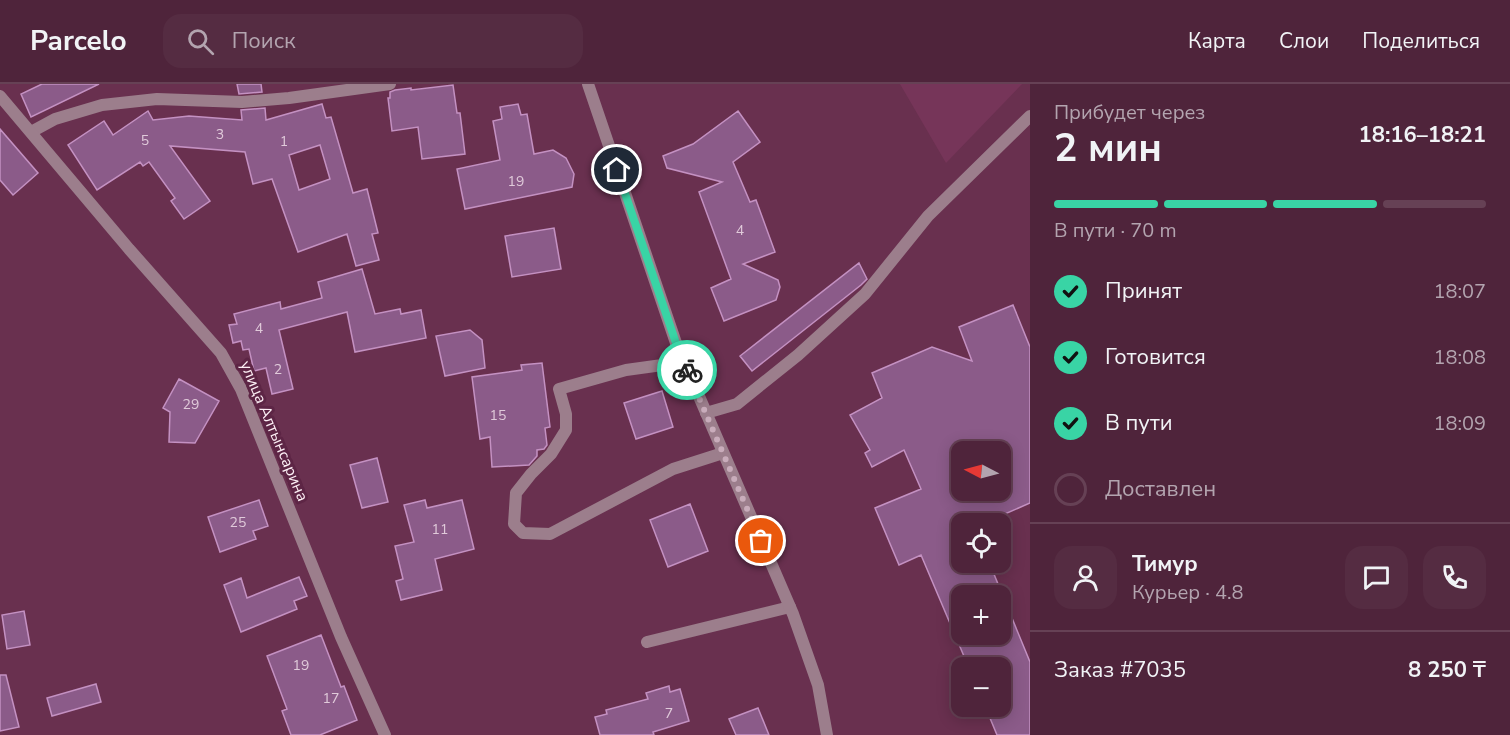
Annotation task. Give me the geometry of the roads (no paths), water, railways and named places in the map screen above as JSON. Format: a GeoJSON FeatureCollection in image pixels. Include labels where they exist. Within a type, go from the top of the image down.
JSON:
{"type":"FeatureCollection","features":[{"type":"Feature","properties":{"kind":"street"},"geometry":{"type":"LineString","coordinates":[[31,132],[55,119],[102,105],[157,99],[242,102],[390,84]]}},
{"type":"Feature","properties":{"kind":"street"},"geometry":{"type":"LineString","coordinates":[[588,84],[672,332],[790,607],[818,684],[827,735]]}},
{"type":"Feature","properties":{"kind":"street","name":"улица Алтынсарина"},"geometry":{"type":"LineString","coordinates":[[0,96],[129,249],[221,353],[240,388],[341,636],[385,735]]}},
{"type":"Feature","properties":{"kind":"street"},"geometry":{"type":"LineString","coordinates":[[706,413],[737,404],[798,355],[864,294],[928,216],[1030,116]]}},
{"type":"Feature","properties":{"kind":"street"},"geometry":{"type":"LineString","coordinates":[[684,362],[626,370],[559,389],[566,414],[566,430],[551,454],[516,493],[514,524],[524,533],[550,534],[673,469],[723,453]]}},
{"type":"Feature","properties":{"kind":"street"},"geometry":{"type":"LineString","coordinates":[[647,642],[790,607]]}}]}
